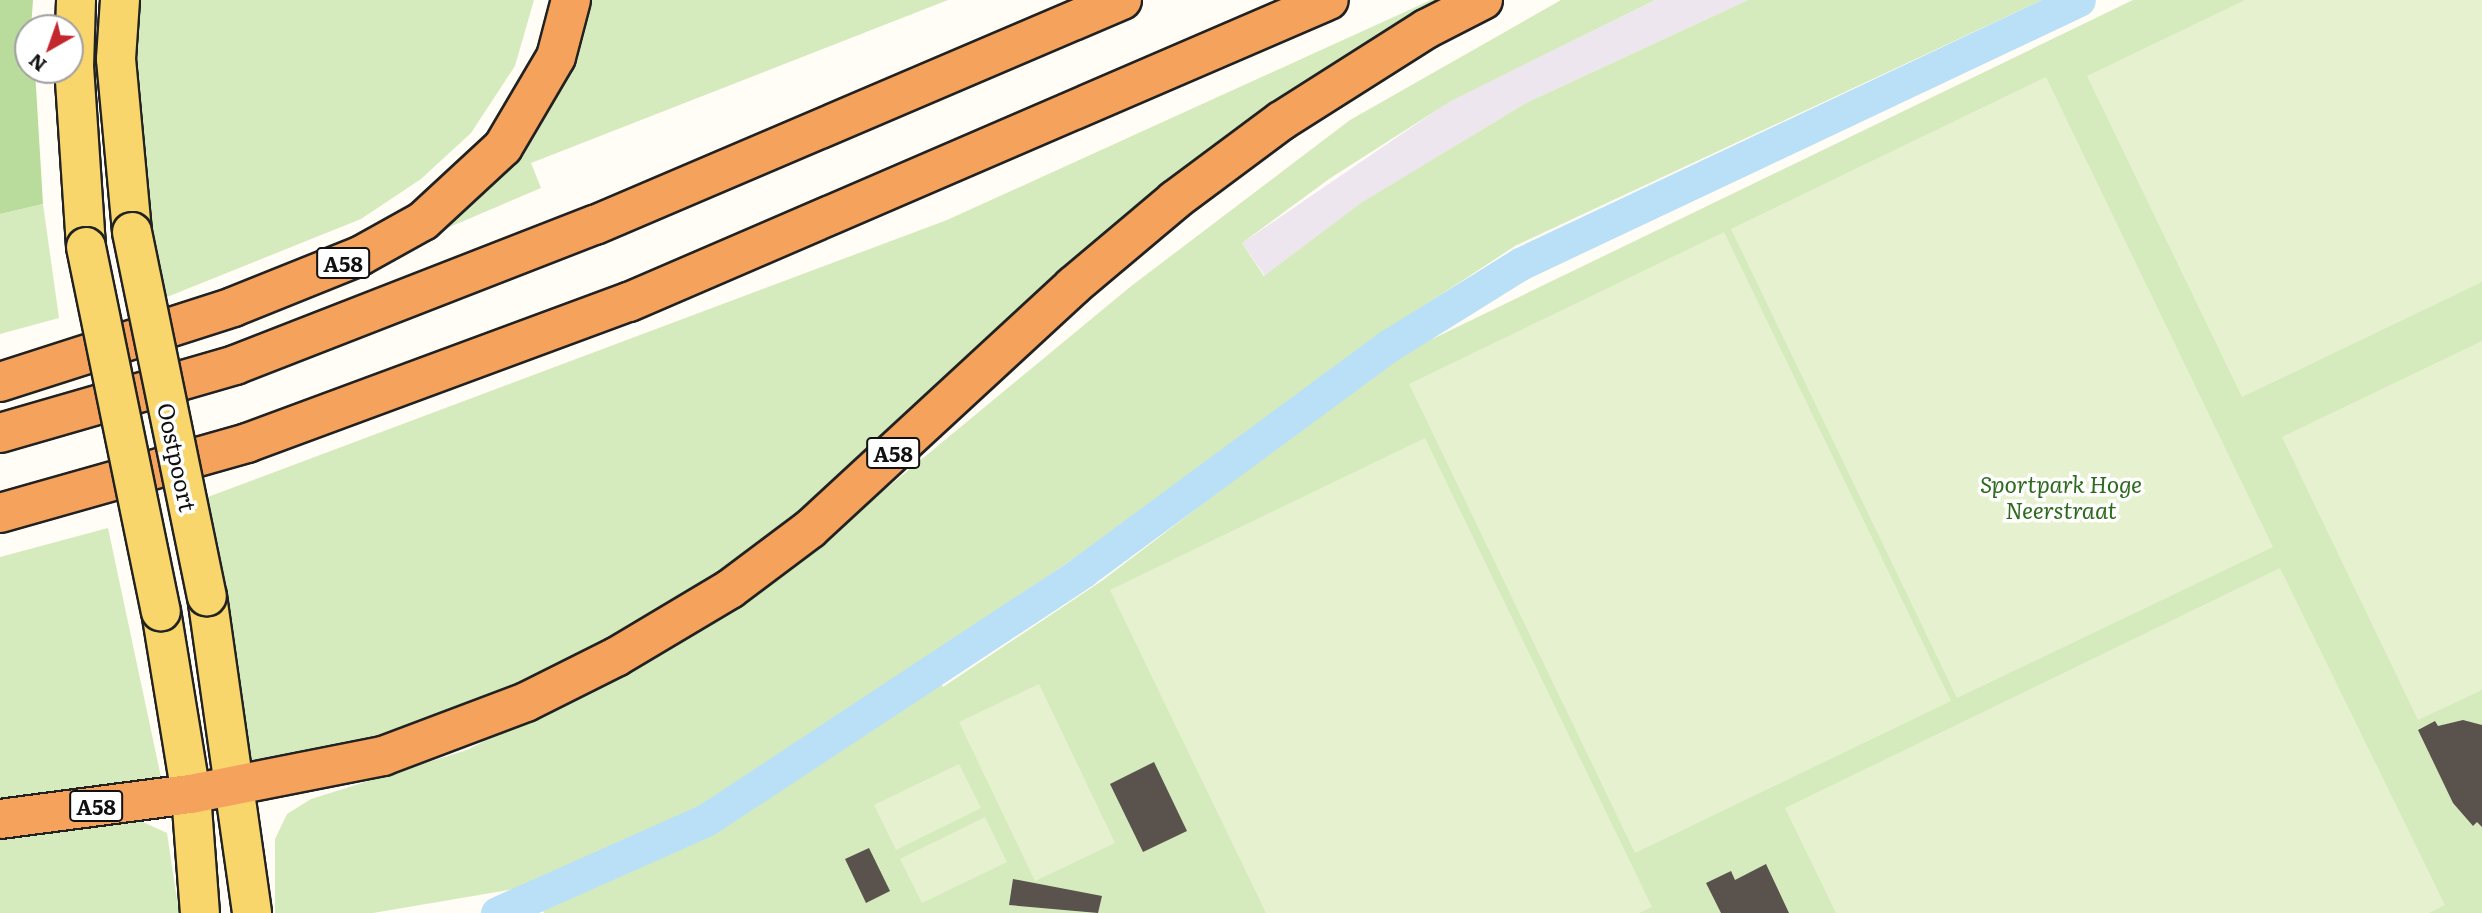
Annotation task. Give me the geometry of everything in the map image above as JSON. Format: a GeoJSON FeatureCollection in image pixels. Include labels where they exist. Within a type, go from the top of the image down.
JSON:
{"type":"FeatureCollection","features":[{"type":"Feature","properties":{"kind":"highway","name":"A58"},"geometry":{"type":"LineString","coordinates":[[0,382],[233,307],[359,256],[423,221],[503,147],[556,57],[571,0]]}},
{"type":"Feature","properties":{"kind":"highway","name":"A58"},"geometry":{"type":"LineString","coordinates":[[0,433],[248,360],[594,225],[1122,0]]}},
{"type":"Feature","properties":{"kind":"highway"},"geometry":{"type":"LineString","coordinates":[[0,513],[247,443],[629,302],[1329,0]]}},
{"type":"Feature","properties":{"kind":"highway","name":"A58"},"geometry":{"type":"LineString","coordinates":[[238,786],[383,756],[526,702],[616,657],[730,589],[810,529],[1073,286],[1175,200],[1281,121],[1426,29],[1483,0]]}},
{"type":"Feature","properties":{"kind":"highway"},"geometry":{"type":"LineString","coordinates":[[191,794],[238,786]]}},
{"type":"Feature","properties":{"kind":"highway","name":"A58"},"geometry":{"type":"LineString","coordinates":[[0,819],[191,794]]}},
{"type":"Feature","properties":{"kind":"main road","name":"Oostpoort"},"geometry":{"type":"LineString","coordinates":[[76,0],[74,66],[86,247],[161,611],[191,794],[200,913]]}},
{"type":"Feature","properties":{"kind":"main road","name":"Oostpoort"},"geometry":{"type":"LineString","coordinates":[[120,0],[116,59],[132,232],[207,596],[238,786],[252,913]]}},
{"type":"Feature","properties":{"kind":"shaded area"},"geometry":{"type":"Polygon","coordinates":[[[1655,0],[1748,0],[1526,103],[1362,203],[1265,276],[1242,243],[1450,101],[1655,0]]]}},
{"type":"Feature","properties":{"kind":"green space"},"geometry":{"type":"Polygon","coordinates":[[[0,0],[33,0],[32,14],[14,14],[14,84],[36,84],[43,204],[0,214],[0,0]]]}},
{"type":"Feature","properties":{"kind":"green space"},"geometry":{"type":"Polygon","coordinates":[[[135,0],[534,0],[515,66],[471,133],[421,179],[361,219],[157,301],[132,97],[135,0]]]}},
{"type":"Feature","properties":{"kind":"green space"},"geometry":{"type":"Polygon","coordinates":[[[580,0],[948,0],[531,163],[541,188],[398,249],[450,215],[580,0]]]}},
{"type":"Feature","properties":{"kind":"green space"},"geometry":{"type":"Polygon","coordinates":[[[1431,0],[1462,0],[759,554],[601,649],[438,719],[338,750],[250,765],[197,501],[947,220],[1431,0]]]}},
{"type":"Feature","properties":{"kind":"green space"},"geometry":{"type":"Polygon","coordinates":[[[1561,0],[1655,0],[1451,101],[1329,179],[1242,243],[1264,276],[1361,203],[1526,103],[1748,0],[2042,0],[1515,246],[1372,340],[1076,557],[672,828],[532,886],[373,913],[275,913],[275,839],[287,814],[311,799],[467,750],[710,626],[818,545],[1130,287],[1350,120],[1561,0]]]}},
{"type":"Feature","properties":{"kind":"green space","name":"Sportpark Hoge Neerstraat"},"geometry":{"type":"Polygon","coordinates":[[[2133,0],[2482,0],[2482,913],[544,913],[539,904],[545,896],[680,842],[935,673],[943,687],[1103,580],[1395,357],[2133,0]]]}},
{"type":"Feature","properties":{"kind":"green space"},"geometry":{"type":"Polygon","coordinates":[[[2245,0],[2482,0],[2482,282],[2242,397],[2087,76],[2245,0]]]}},
{"type":"Feature","properties":{"kind":"green space"},"geometry":{"type":"Polygon","coordinates":[[[2046,77],[2273,547],[1957,698],[1731,229],[2046,77]]]}},
{"type":"Feature","properties":{"kind":"green space"},"geometry":{"type":"Polygon","coordinates":[[[43,204],[59,318],[0,334],[0,214],[43,204]]]}},
{"type":"Feature","properties":{"kind":"green space"},"geometry":{"type":"Polygon","coordinates":[[[1724,232],[1951,701],[1635,853],[1409,384],[1724,232]]]}},
{"type":"Feature","properties":{"kind":"green space"},"geometry":{"type":"Polygon","coordinates":[[[2482,341],[2482,690],[2418,720],[2282,437],[2482,341]]]}},
{"type":"Feature","properties":{"kind":"green space"},"geometry":{"type":"Polygon","coordinates":[[[1425,438],[1652,907],[1639,913],[1266,913],[1110,590],[1425,438]]]}},
{"type":"Feature","properties":{"kind":"green space"},"geometry":{"type":"Polygon","coordinates":[[[108,528],[162,782],[0,802],[0,557],[108,528]]]}},
{"type":"Feature","properties":{"kind":"green space"},"geometry":{"type":"Polygon","coordinates":[[[2280,568],[2445,905],[2429,913],[1836,913],[1785,808],[2280,568]]]}},
{"type":"Feature","properties":{"kind":"green space"},"geometry":{"type":"Polygon","coordinates":[[[1039,684],[1115,843],[1035,881],[959,722],[1039,684]]]}},
{"type":"Feature","properties":{"kind":"green space"},"geometry":{"type":"Polygon","coordinates":[[[959,764],[981,808],[896,850],[874,805],[959,764]]]}},
{"type":"Feature","properties":{"kind":"green space"},"geometry":{"type":"Polygon","coordinates":[[[130,816],[167,833],[179,913],[0,913],[0,834],[130,816]]]}},
{"type":"Feature","properties":{"kind":"green space"},"geometry":{"type":"Polygon","coordinates":[[[985,817],[1007,862],[922,903],[900,859],[985,817]]]}},
{"type":"Feature","properties":{"kind":"building"},"geometry":{"type":"Polygon","coordinates":[[[2463,720],[2482,725],[2482,827],[2477,822],[2473,826],[2453,803],[2418,730],[2435,721],[2438,726],[2463,720]]]}},
{"type":"Feature","properties":{"kind":"building"},"geometry":{"type":"Polygon","coordinates":[[[1154,762],[1187,831],[1143,852],[1110,784],[1154,762]]]}},
{"type":"Feature","properties":{"kind":"building"},"geometry":{"type":"Polygon","coordinates":[[[869,848],[890,891],[866,903],[845,859],[869,848]]]}},
{"type":"Feature","properties":{"kind":"building"},"geometry":{"type":"Polygon","coordinates":[[[1766,864],[1789,913],[1721,913],[1706,883],[1731,871],[1735,880],[1766,864]]]}},
{"type":"Feature","properties":{"kind":"building"},"geometry":{"type":"Polygon","coordinates":[[[1013,879],[1102,896],[1098,913],[1009,905],[1013,879]]]}},
{"type":"Feature","properties":{"kind":"waterway"},"geometry":{"type":"LineString","coordinates":[[497,913],[706,820],[1083,571],[1390,345],[1520,264],[2079,0]]}}]}
